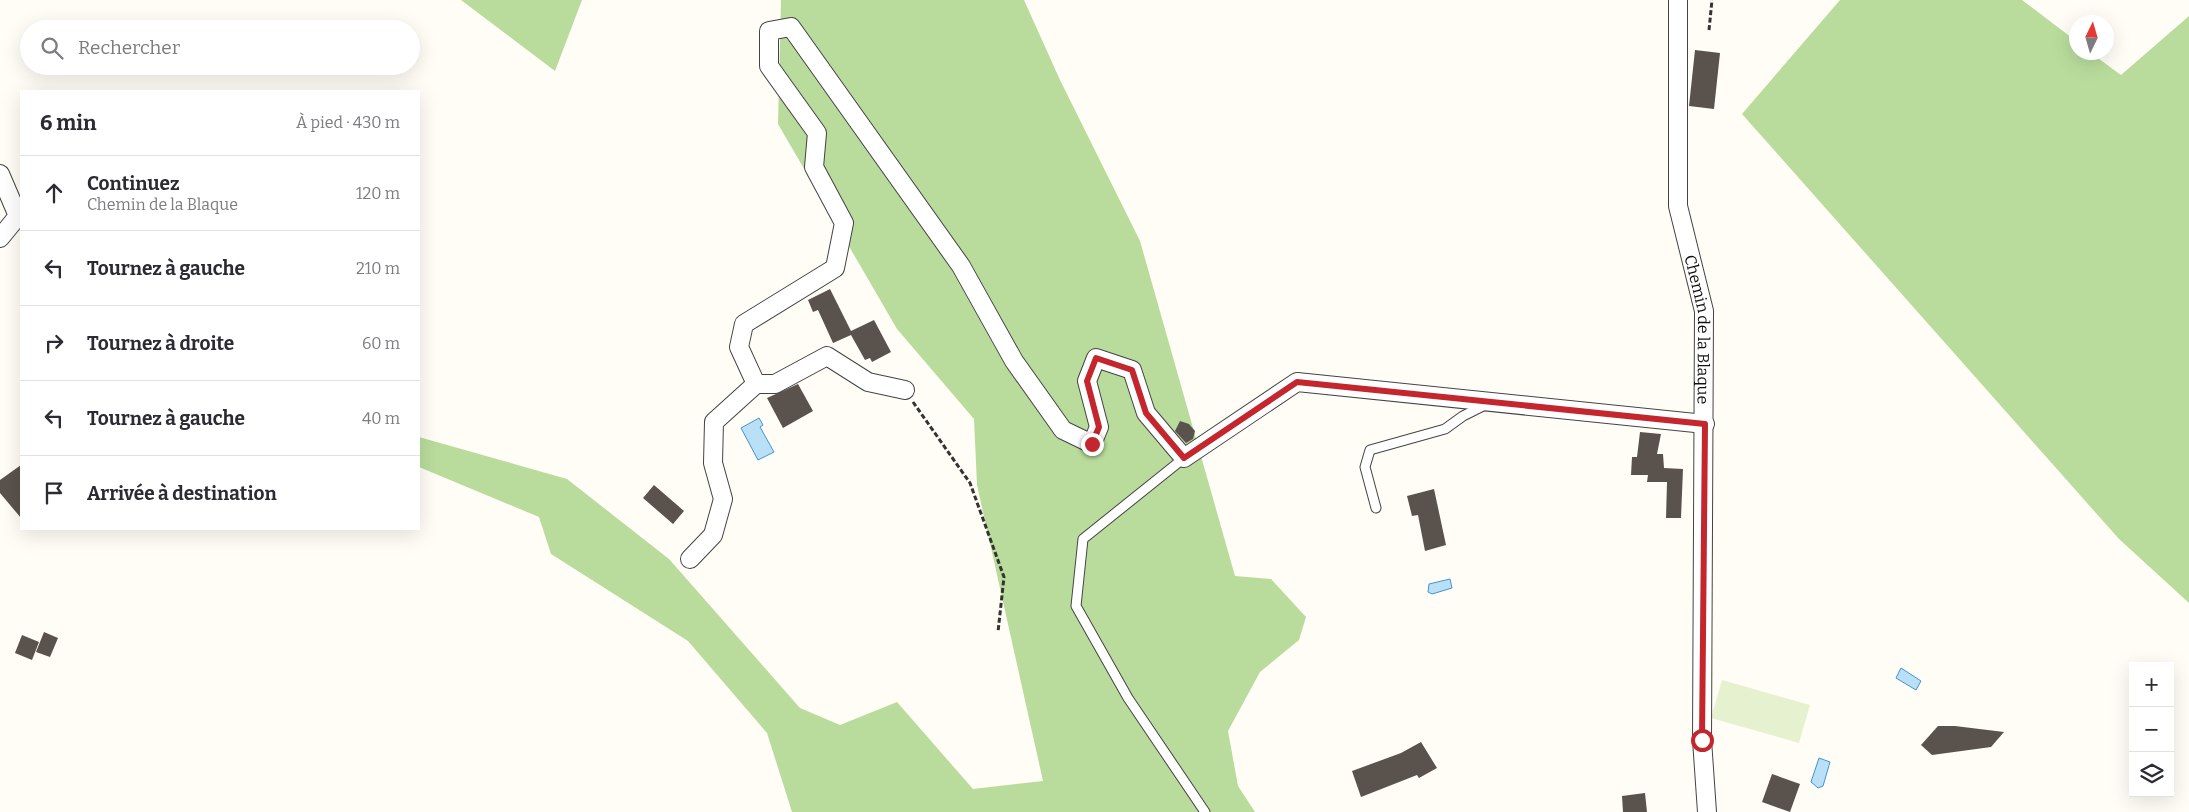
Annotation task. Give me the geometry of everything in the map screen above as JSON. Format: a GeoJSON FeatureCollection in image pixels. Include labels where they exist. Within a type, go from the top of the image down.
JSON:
{"type":"FeatureCollection","features":[{"type":"Feature","properties":{"kind":"street","name":"Chemin de la Blaque"},"geometry":{"type":"LineString","coordinates":[[1678,0],[1678,206],[1704,311],[1705,424],[1702,740],[1706,812]]}},
{"type":"Feature","properties":{"kind":"street"},"geometry":{"type":"LineString","coordinates":[[756,384],[739,347],[744,324],[835,268],[844,223],[814,167],[817,133],[770,66],[769,31],[791,27],[962,266],[1014,361],[1063,430],[1092,444],[1099,427],[1087,381],[1096,358],[1132,370],[1146,413],[1184,458],[1297,382],[1705,424]]}},
{"type":"Feature","properties":{"kind":"street"},"geometry":{"type":"LineString","coordinates":[[0,174],[18,216],[0,238]]}},
{"type":"Feature","properties":{"kind":"street"},"geometry":{"type":"LineString","coordinates":[[690,559],[713,535],[723,499],[713,463],[714,422],[756,384],[775,384],[827,356],[868,382],[905,390]]}},
{"type":"Feature","properties":{"kind":"lane"},"geometry":{"type":"LineString","coordinates":[[1376,508],[1365,467],[1370,450],[1445,429],[1463,416],[1494,401]]}},
{"type":"Feature","properties":{"kind":"lane"},"geometry":{"type":"LineString","coordinates":[[1184,458],[1083,539],[1076,606],[1128,698],[1205,812]]}},
{"type":"Feature","properties":{"kind":"path"},"geometry":{"type":"LineString","coordinates":[[1709,30],[1712,0]]}},
{"type":"Feature","properties":{"kind":"path"},"geometry":{"type":"LineString","coordinates":[[905,390],[970,483],[1004,577],[998,632]]}},
{"type":"Feature","properties":{"kind":"green space"},"geometry":{"type":"Polygon","coordinates":[[[461,0],[582,0],[555,71],[461,0]]]}},
{"type":"Feature","properties":{"kind":"green space"},"geometry":{"type":"Polygon","coordinates":[[[781,0],[1024,0],[1060,80],[1140,241],[1235,576],[1271,579],[1306,617],[1299,640],[1260,672],[1228,731],[1238,786],[1255,812],[792,812],[767,733],[688,641],[551,554],[539,517],[420,467],[420,437],[567,479],[669,559],[800,708],[840,725],[897,702],[973,789],[1043,781],[977,485],[974,419],[897,329],[778,124],[781,0]]]}},
{"type":"Feature","properties":{"kind":"green space"},"geometry":{"type":"Polygon","coordinates":[[[1840,0],[2022,0],[2069,36],[2069,60],[2101,60],[2121,75],[2189,16],[2189,603],[2119,539],[1742,114],[1840,0]]]}},
{"type":"Feature","properties":{"kind":"green space"},"geometry":{"type":"Polygon","coordinates":[[[1722,680],[1810,705],[1799,743],[1711,718],[1722,680]]]}},
{"type":"Feature","properties":{"kind":"water"},"geometry":{"type":"Polygon","coordinates":[[[759,418],[763,425],[760,427],[774,452],[758,460],[741,428],[759,418]]]}},
{"type":"Feature","properties":{"kind":"water"},"geometry":{"type":"Polygon","coordinates":[[[1450,579],[1452,588],[1432,594],[1428,592],[1429,584],[1450,579]]]}},
{"type":"Feature","properties":{"kind":"water"},"geometry":{"type":"Polygon","coordinates":[[[1901,668],[1921,681],[1916,690],[1896,678],[1901,668]]]}},
{"type":"Feature","properties":{"kind":"water"},"geometry":{"type":"Polygon","coordinates":[[[1819,758],[1830,762],[1823,786],[1818,788],[1811,782],[1819,758]]]}},
{"type":"Feature","properties":{"kind":"building"},"geometry":{"type":"Polygon","coordinates":[[[1695,50],[1720,53],[1714,109],[1689,106],[1695,50]]]}},
{"type":"Feature","properties":{"kind":"building"},"geometry":{"type":"Polygon","coordinates":[[[830,289],[851,331],[874,320],[891,352],[872,362],[870,358],[865,360],[851,335],[833,343],[818,310],[813,312],[808,300],[830,289]]]}},
{"type":"Feature","properties":{"kind":"building"},"geometry":{"type":"Polygon","coordinates":[[[798,384],[813,411],[783,428],[767,398],[798,384]]]}},
{"type":"Feature","properties":{"kind":"building"},"geometry":{"type":"Polygon","coordinates":[[[1180,421],[1189,424],[1195,431],[1193,439],[1186,443],[1175,431],[1180,421]]]}},
{"type":"Feature","properties":{"kind":"building"},"geometry":{"type":"Polygon","coordinates":[[[1640,432],[1661,434],[1657,454],[1663,454],[1664,468],[1683,469],[1681,518],[1666,518],[1667,482],[1647,482],[1648,475],[1631,475],[1632,457],[1637,457],[1640,432]]]}},
{"type":"Feature","properties":{"kind":"building"},"geometry":{"type":"Polygon","coordinates":[[[20,466],[20,517],[0,493],[0,480],[20,466]]]}},
{"type":"Feature","properties":{"kind":"building"},"geometry":{"type":"Polygon","coordinates":[[[654,485],[684,511],[673,524],[643,498],[654,485]]]}},
{"type":"Feature","properties":{"kind":"building"},"geometry":{"type":"Polygon","coordinates":[[[1434,489],[1446,545],[1425,551],[1418,515],[1412,516],[1407,496],[1434,489]]]}},
{"type":"Feature","properties":{"kind":"building"},"geometry":{"type":"Polygon","coordinates":[[[44,632],[58,638],[50,657],[36,652],[44,632]]]}},
{"type":"Feature","properties":{"kind":"building"},"geometry":{"type":"Polygon","coordinates":[[[22,635],[39,642],[32,660],[15,653],[22,635]]]}},
{"type":"Feature","properties":{"kind":"building"},"geometry":{"type":"Polygon","coordinates":[[[1938,726],[1955,726],[2004,732],[1991,747],[1932,755],[1921,745],[1938,726]]]}},
{"type":"Feature","properties":{"kind":"building"},"geometry":{"type":"Polygon","coordinates":[[[1421,742],[1437,768],[1419,778],[1417,775],[1361,797],[1352,771],[1401,753],[1421,742]]]}},
{"type":"Feature","properties":{"kind":"building"},"geometry":{"type":"Polygon","coordinates":[[[1772,774],[1800,784],[1790,812],[1762,802],[1772,774]]]}},
{"type":"Feature","properties":{"kind":"building"},"geometry":{"type":"Polygon","coordinates":[[[1645,793],[1647,812],[1623,812],[1622,796],[1645,793]]]}},
{"type":"Feature","properties":{"kind":"route"},"geometry":{"type":"LineString","coordinates":[[1092,444],[1099,427],[1087,381],[1096,358],[1132,370],[1146,413],[1184,458],[1297,382],[1335,384],[1705,424],[1702,740]]}}]}
